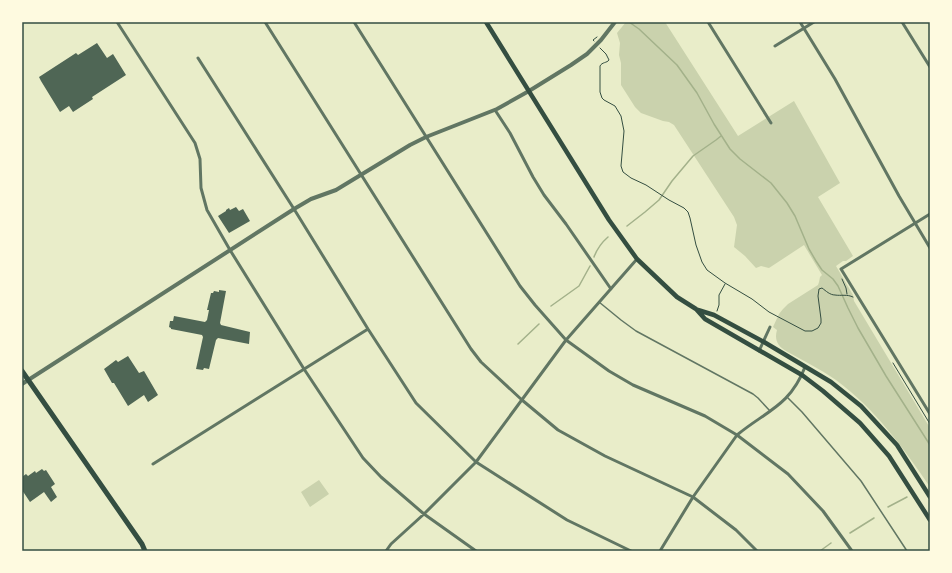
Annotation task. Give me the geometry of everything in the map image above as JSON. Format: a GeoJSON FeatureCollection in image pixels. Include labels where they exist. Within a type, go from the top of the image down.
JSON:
{"type":"FeatureCollection","features":[{"type":"Feature","properties":{"kind":"main road"},"geometry":{"type":"LineString","coordinates":[[486,22],[609,220],[637,259],[677,297],[696,309],[705,318],[802,375],[860,422],[889,456],[930,520]]}},
{"type":"Feature","properties":{"kind":"main road"},"geometry":{"type":"LineString","coordinates":[[696,309],[714,315],[764,342],[831,382],[861,406],[897,445],[930,497]]}},
{"type":"Feature","properties":{"kind":"main road"},"geometry":{"type":"LineString","coordinates":[[22,371],[142,544],[145,551]]}},
{"type":"Feature","properties":{"kind":"street"},"geometry":{"type":"LineString","coordinates":[[117,22],[195,143],[200,159],[201,188],[207,210],[304,369],[363,458],[380,477],[424,514],[476,551]]}},
{"type":"Feature","properties":{"kind":"street"},"geometry":{"type":"LineString","coordinates":[[264,22],[471,349],[481,362],[522,400],[558,430],[605,456],[693,497],[736,530],[756,551]]}},
{"type":"Feature","properties":{"kind":"street"},"geometry":{"type":"LineString","coordinates":[[354,22],[520,286],[566,340],[609,371],[633,385],[705,416],[737,435],[788,474],[823,510],[852,551]]}},
{"type":"Feature","properties":{"kind":"street"},"geometry":{"type":"LineString","coordinates":[[22,384],[294,209],[336,190],[410,145],[426,137],[495,110],[529,91],[587,54],[597,45],[615,22]]}},
{"type":"Feature","properties":{"kind":"street"},"geometry":{"type":"LineString","coordinates":[[708,22],[771,123]]}},
{"type":"Feature","properties":{"kind":"street"},"geometry":{"type":"LineString","coordinates":[[800,22],[835,79],[899,196],[930,248]]}},
{"type":"Feature","properties":{"kind":"street"},"geometry":{"type":"LineString","coordinates":[[775,46],[814,22]]}},
{"type":"Feature","properties":{"kind":"street"},"geometry":{"type":"LineString","coordinates":[[902,22],[930,67]]}},
{"type":"Feature","properties":{"kind":"street"},"geometry":{"type":"LineString","coordinates":[[198,58],[416,403],[476,462],[567,520],[630,551]]}},
{"type":"Feature","properties":{"kind":"street"},"geometry":{"type":"LineString","coordinates":[[495,110],[544,195],[611,289]]}},
{"type":"Feature","properties":{"kind":"street"},"geometry":{"type":"LineString","coordinates":[[930,214],[841,269],[928,407],[930,414]]}},
{"type":"Feature","properties":{"kind":"street"},"geometry":{"type":"LineString","coordinates":[[386,551],[391,544],[424,514],[476,462],[566,340],[637,259]]}},
{"type":"Feature","properties":{"kind":"street"},"geometry":{"type":"LineString","coordinates":[[759,351],[770,327]]}},
{"type":"Feature","properties":{"kind":"street"},"geometry":{"type":"LineString","coordinates":[[153,464],[368,329]]}},
{"type":"Feature","properties":{"kind":"street"},"geometry":{"type":"LineString","coordinates":[[660,551],[693,497],[737,435],[770,412],[787,397],[799,382],[805,367]]}},
{"type":"Feature","properties":{"kind":"lane"},"geometry":{"type":"LineString","coordinates":[[599,302],[636,331],[753,394],[770,412]]}},
{"type":"Feature","properties":{"kind":"lane"},"geometry":{"type":"LineString","coordinates":[[787,397],[802,412],[861,481],[907,551]]}},
{"type":"Feature","properties":{"kind":"path"},"geometry":{"type":"LineString","coordinates":[[597,45],[606,54],[609,60],[602,63],[600,66],[600,95],[604,100],[617,108],[623,123],[622,169],[624,174],[646,184],[688,212],[696,245],[705,268],[709,273],[752,299],[769,312],[800,329],[809,332],[818,328],[821,322],[818,296],[819,289],[822,288],[835,296],[850,295],[854,298]]}},
{"type":"Feature","properties":{"kind":"path"},"geometry":{"type":"LineString","coordinates":[[844,274],[841,277],[846,288],[847,295]]}},
{"type":"Feature","properties":{"kind":"path"},"geometry":{"type":"LineString","coordinates":[[717,311],[719,305],[719,295],[725,284]]}},
{"type":"Feature","properties":{"kind":"path"},"geometry":{"type":"LineString","coordinates":[[893,363],[930,424]]}},
{"type":"Feature","properties":{"kind":"green space"},"geometry":{"type":"Polygon","coordinates":[[[626,22],[665,22],[738,136],[794,101],[840,183],[818,197],[853,256],[836,266],[853,295],[854,301],[930,428],[930,487],[888,429],[864,404],[836,380],[786,351],[779,345],[776,340],[777,330],[773,327],[779,314],[788,304],[818,285],[822,275],[804,245],[769,268],[761,266],[756,268],[734,247],[737,225],[734,217],[674,125],[641,113],[635,107],[621,85],[621,63],[619,55],[620,43],[617,33],[626,22]]]}},
{"type":"Feature","properties":{"kind":"green space"},"geometry":{"type":"Polygon","coordinates":[[[319,480],[329,494],[310,507],[301,492],[319,480]]]}},
{"type":"Feature","properties":{"kind":"building"},"geometry":{"type":"Polygon","coordinates":[[[97,43],[107,58],[113,54],[126,75],[92,97],[93,99],[73,112],[69,106],[60,112],[39,77],[76,53],[78,55],[97,43]]]}},
{"type":"Feature","properties":{"kind":"building"},"geometry":{"type":"Polygon","coordinates":[[[236,207],[239,211],[243,209],[250,221],[229,233],[218,216],[229,208],[230,210],[236,207]]]}},
{"type":"Feature","properties":{"kind":"building"},"geometry":{"type":"Polygon","coordinates":[[[219,290],[226,291],[220,323],[221,325],[250,332],[249,344],[218,338],[216,340],[209,369],[196,369],[203,337],[202,335],[171,329],[169,327],[170,321],[173,321],[174,316],[205,322],[207,320],[209,310],[207,310],[211,293],[214,291],[219,292],[219,290]]]}},
{"type":"Feature","properties":{"kind":"building"},"geometry":{"type":"Polygon","coordinates":[[[128,356],[139,373],[144,371],[158,395],[148,402],[144,395],[128,406],[104,369],[116,360],[118,362],[128,356]]]}},
{"type":"Feature","properties":{"kind":"building"},"geometry":{"type":"Polygon","coordinates":[[[42,469],[44,471],[46,470],[55,484],[51,487],[57,497],[51,502],[44,492],[30,502],[22,490],[22,477],[26,474],[28,476],[35,471],[36,473],[42,469]]]}},
{"type":"Feature","properties":{"kind":"waterway"},"geometry":{"type":"LineString","coordinates":[[629,22],[639,29],[677,65],[697,93],[730,149],[740,159],[771,183],[787,203],[795,216],[809,249],[816,261],[822,270],[833,279],[838,286],[858,328],[886,376],[930,445]]}},
{"type":"Feature","properties":{"kind":"waterway"},"geometry":{"type":"LineString","coordinates":[[627,226],[659,200],[672,181],[693,156],[721,136]]}},
{"type":"Feature","properties":{"kind":"waterway"},"geometry":{"type":"LineString","coordinates":[[594,257],[596,251],[608,237]]}},
{"type":"Feature","properties":{"kind":"waterway"},"geometry":{"type":"LineString","coordinates":[[551,306],[579,286],[590,266]]}},
{"type":"Feature","properties":{"kind":"waterway"},"geometry":{"type":"LineString","coordinates":[[518,344],[539,324]]}},
{"type":"Feature","properties":{"kind":"waterway"},"geometry":{"type":"LineString","coordinates":[[888,507],[907,497]]}},
{"type":"Feature","properties":{"kind":"waterway"},"geometry":{"type":"LineString","coordinates":[[850,533],[874,518]]}},
{"type":"Feature","properties":{"kind":"waterway"},"geometry":{"type":"LineString","coordinates":[[820,551],[831,543]]}}]}
